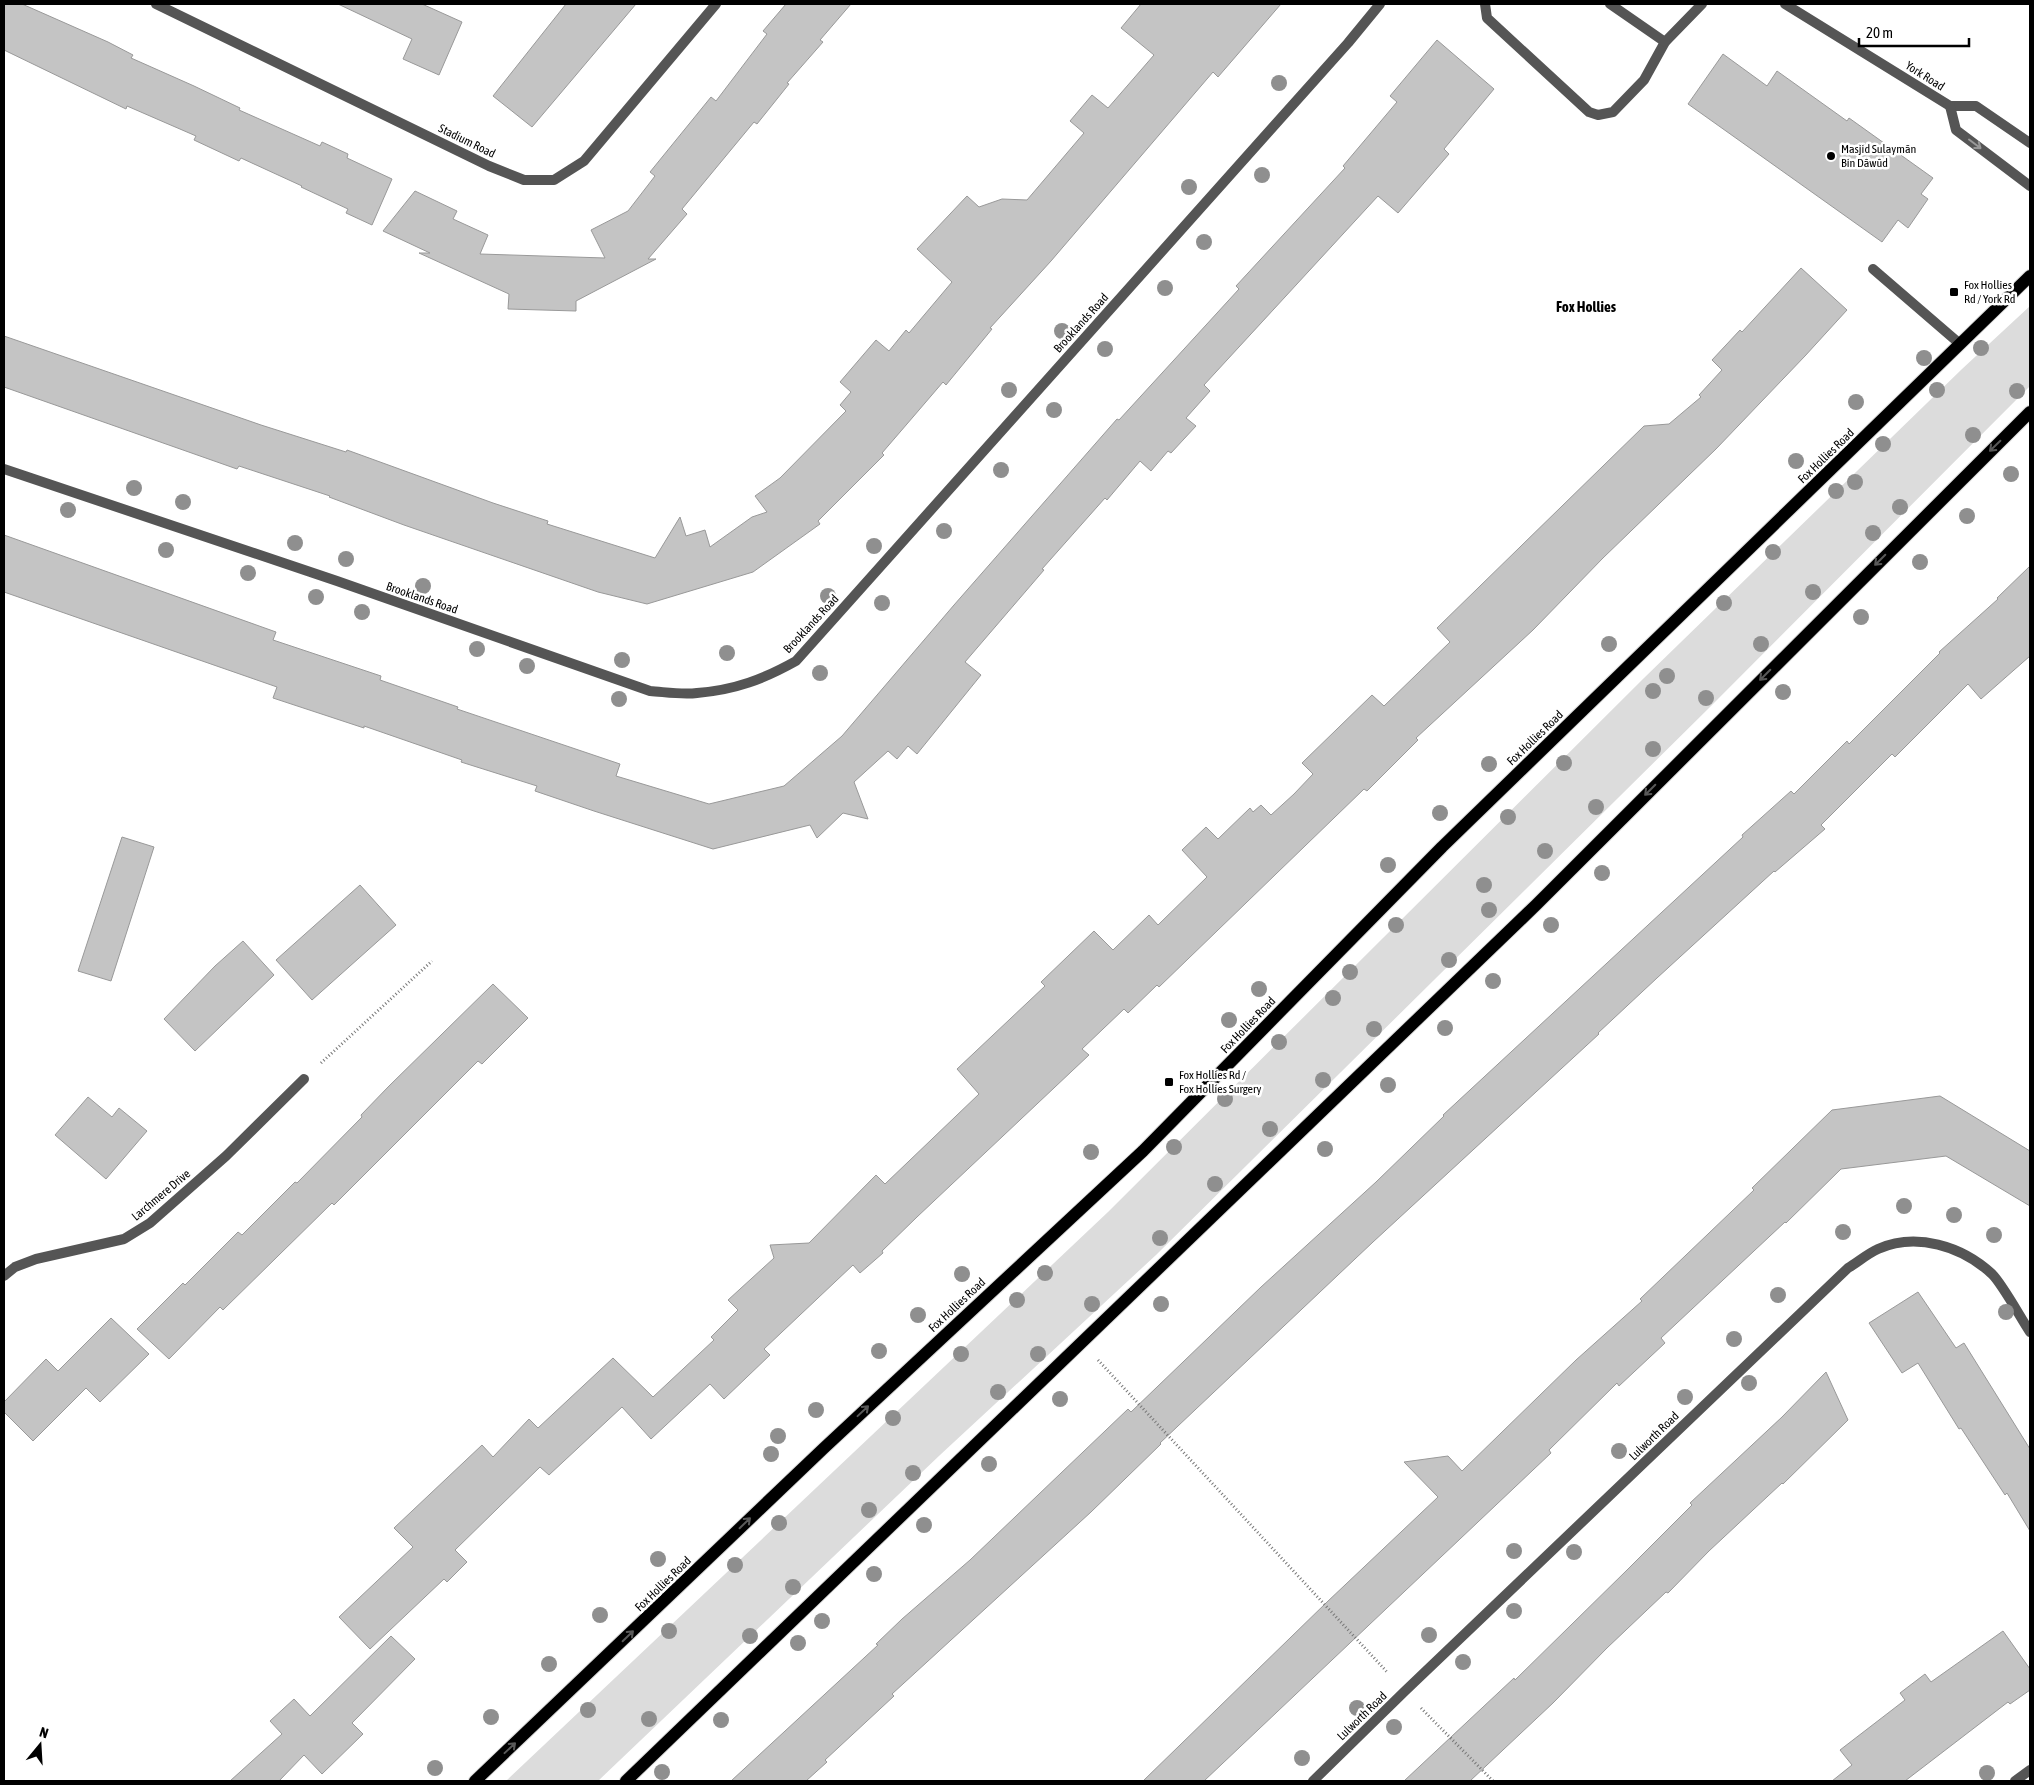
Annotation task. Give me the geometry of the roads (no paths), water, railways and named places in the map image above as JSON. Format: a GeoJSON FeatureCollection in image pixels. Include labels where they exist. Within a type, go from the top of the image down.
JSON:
{"type":"FeatureCollection","features":[{"type":"Feature","properties":{"kind":"main road","name":"Fox Hollies Road"},"geometry":{"type":"LineString","coordinates":[[475,1781],[824,1448],[1143,1151],[1442,847],[2030,276]]}},
{"type":"Feature","properties":{"kind":"main road"},"geometry":{"type":"LineString","coordinates":[[626,1781],[1536,905],[2030,412]]}},
{"type":"Feature","properties":{"kind":"street","name":"Stadium Road"},"geometry":{"type":"LineString","coordinates":[[156,4],[489,166],[524,180],[554,180],[584,161],[716,4]]}},
{"type":"Feature","properties":{"kind":"street","name":"Brooklands Road"},"geometry":{"type":"LineString","coordinates":[[4,469],[336,581],[650,691],[696,694],[736,687],[769,676],[796,661],[1380,4]]}},
{"type":"Feature","properties":{"kind":"street"},"geometry":{"type":"LineString","coordinates":[[1485,4],[1487,18],[1589,112],[1598,115],[1613,112],[1644,80],[1665,42],[1702,4]]}},
{"type":"Feature","properties":{"kind":"street"},"geometry":{"type":"LineString","coordinates":[[1610,4],[1665,42]]}},
{"type":"Feature","properties":{"kind":"street","name":"York Road"},"geometry":{"type":"LineString","coordinates":[[1785,4],[1950,106],[1976,106],[2030,143]]}},
{"type":"Feature","properties":{"kind":"street","name":"York Road"},"geometry":{"type":"LineString","coordinates":[[1950,106],[1956,130],[2030,186]]}},
{"type":"Feature","properties":{"kind":"street"},"geometry":{"type":"LineString","coordinates":[[1873,269],[1960,344]]}},
{"type":"Feature","properties":{"kind":"street","name":"Larchmere Drive"},"geometry":{"type":"LineString","coordinates":[[4,1276],[15,1267],[36,1259],[124,1239],[150,1223],[226,1156],[304,1079]]}},
{"type":"Feature","properties":{"kind":"street","name":"Lulworth Road"},"geometry":{"type":"LineString","coordinates":[[1313,1781],[1848,1268],[1877,1249],[1897,1243],[1922,1242],[1939,1244],[1966,1255],[1992,1275],[2030,1332]]}},
{"type":"Feature","properties":{"kind":"street"},"geometry":{"type":"LineString","coordinates":[[2014,1781],[2030,1770]]}},
{"type":"Feature","properties":{"kind":"place","name":"Masjid Sulaymān Bin Dāwūd"},"geometry":{"type":"Point","coordinates":[1831,156]}},
{"type":"Feature","properties":{"kind":"place","name":"Fox Hollies Rd / York Rd"},"geometry":{"type":"Point","coordinates":[1954,292]}},
{"type":"Feature","properties":{"kind":"place","name":"Fox Hollies Rd / Fox Hollies Surgery"},"geometry":{"type":"Point","coordinates":[1169,1082]}},
{"type":"Feature","properties":{"kind":"district","name":"Fox Hollies"},"geometry":{"type":"Point","coordinates":[1586,306]}}]}
